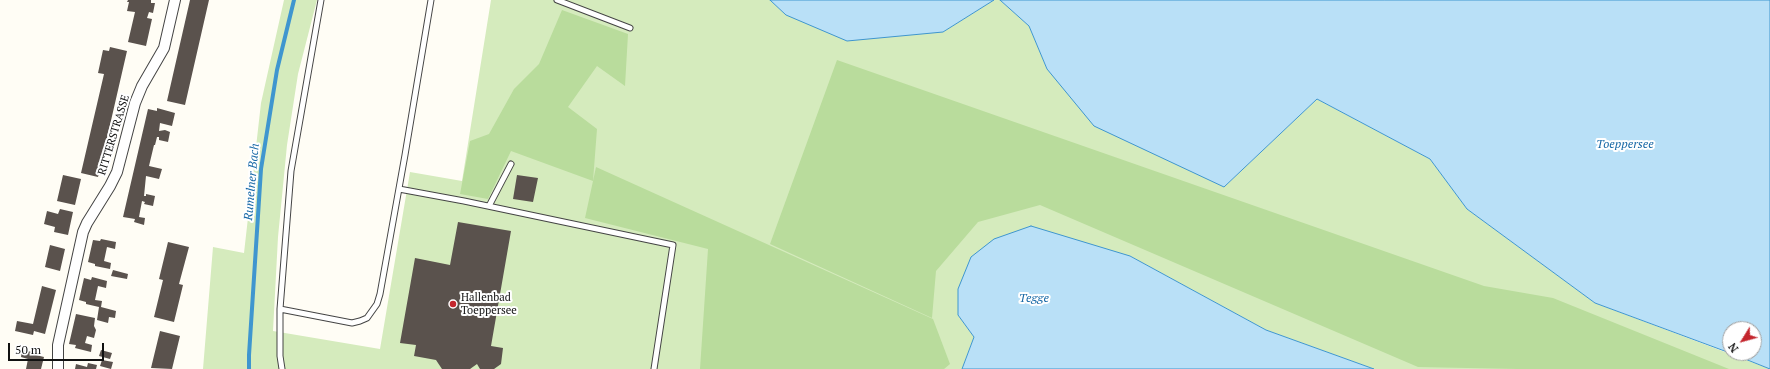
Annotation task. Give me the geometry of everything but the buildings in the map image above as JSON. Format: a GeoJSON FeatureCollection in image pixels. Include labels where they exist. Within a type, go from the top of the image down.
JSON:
{"type":"FeatureCollection","features":[{"type":"Feature","properties":{"kind":"street","name":"RITTERSTRASSE"},"geometry":{"type":"LineString","coordinates":[[58,369],[58,345],[84,232],[87,223],[117,172],[135,103],[142,86],[164,48],[175,0]]}},
{"type":"Feature","properties":{"kind":"lane"},"geometry":{"type":"LineString","coordinates":[[282,369],[280,356],[280,309],[291,171],[321,0]]}},
{"type":"Feature","properties":{"kind":"lane"},"geometry":{"type":"LineString","coordinates":[[280,309],[352,323],[367,318],[377,304],[399,189],[431,0]]}},
{"type":"Feature","properties":{"kind":"lane"},"geometry":{"type":"LineString","coordinates":[[557,0],[630,28]]}},
{"type":"Feature","properties":{"kind":"lane"},"geometry":{"type":"LineString","coordinates":[[489,206],[511,164]]}},
{"type":"Feature","properties":{"kind":"lane"},"geometry":{"type":"LineString","coordinates":[[399,189],[489,206],[673,245],[654,369]]}},
{"type":"Feature","properties":{"kind":"green space"},"geometry":{"type":"Polygon","coordinates":[[[284,0],[317,0],[298,74],[287,145],[278,237],[273,331],[380,349],[410,172],[462,181],[491,0],[770,0],[786,15],[943,32],[994,0],[1000,0],[1029,26],[1047,69],[1224,187],[1317,99],[1430,159],[1467,209],[1595,303],[1722,351],[1722,361],[1749,361],[1770,369],[1374,369],[1266,330],[1130,256],[958,315],[974,337],[962,369],[203,369],[213,247],[244,253],[261,103],[284,0]]]}},
{"type":"Feature","properties":{"kind":"green space"},"geometry":{"type":"Polygon","coordinates":[[[562,10],[628,34],[625,86],[597,66],[568,107],[597,129],[593,181],[511,151],[488,199],[460,194],[470,141],[489,134],[514,89],[539,64],[562,10]]]}},
{"type":"Feature","properties":{"kind":"green space"},"geometry":{"type":"Polygon","coordinates":[[[837,60],[1484,286],[1553,298],[1729,369],[1518,369],[1418,367],[1040,205],[978,222],[936,271],[932,318],[770,244],[837,60]]]}},
{"type":"Feature","properties":{"kind":"green space"},"geometry":{"type":"Polygon","coordinates":[[[596,167],[933,319],[950,364],[944,369],[700,369],[708,249],[585,218],[596,167]]]}},
{"type":"Feature","properties":{"kind":"water"},"geometry":{"type":"Polygon","coordinates":[[[770,0],[994,0],[943,32],[847,41],[786,15],[770,0]]]}},
{"type":"Feature","properties":{"kind":"water","name":"Toeppersee"},"geometry":{"type":"Polygon","coordinates":[[[1000,0],[1770,0],[1770,369],[1750,361],[1762,361],[1762,321],[1722,321],[1722,350],[1595,303],[1467,209],[1430,159],[1317,99],[1224,187],[1094,126],[1047,69],[1029,26],[1000,0]]]}},
{"type":"Feature","properties":{"kind":"water","name":"Tegge"},"geometry":{"type":"Polygon","coordinates":[[[1031,226],[1130,256],[1266,330],[1374,369],[962,369],[974,337],[958,315],[958,289],[971,257],[994,239],[1031,226]]]}},
{"type":"Feature","properties":{"kind":"waterway","name":"Rumelner Bach"},"geometry":{"type":"LineString","coordinates":[[249,369],[261,169],[277,70],[294,0]]}},
{"type":"Feature","properties":{"kind":"place","name":"Hallenbad Toeppersee"},"geometry":{"type":"Point","coordinates":[453,304]}}]}
